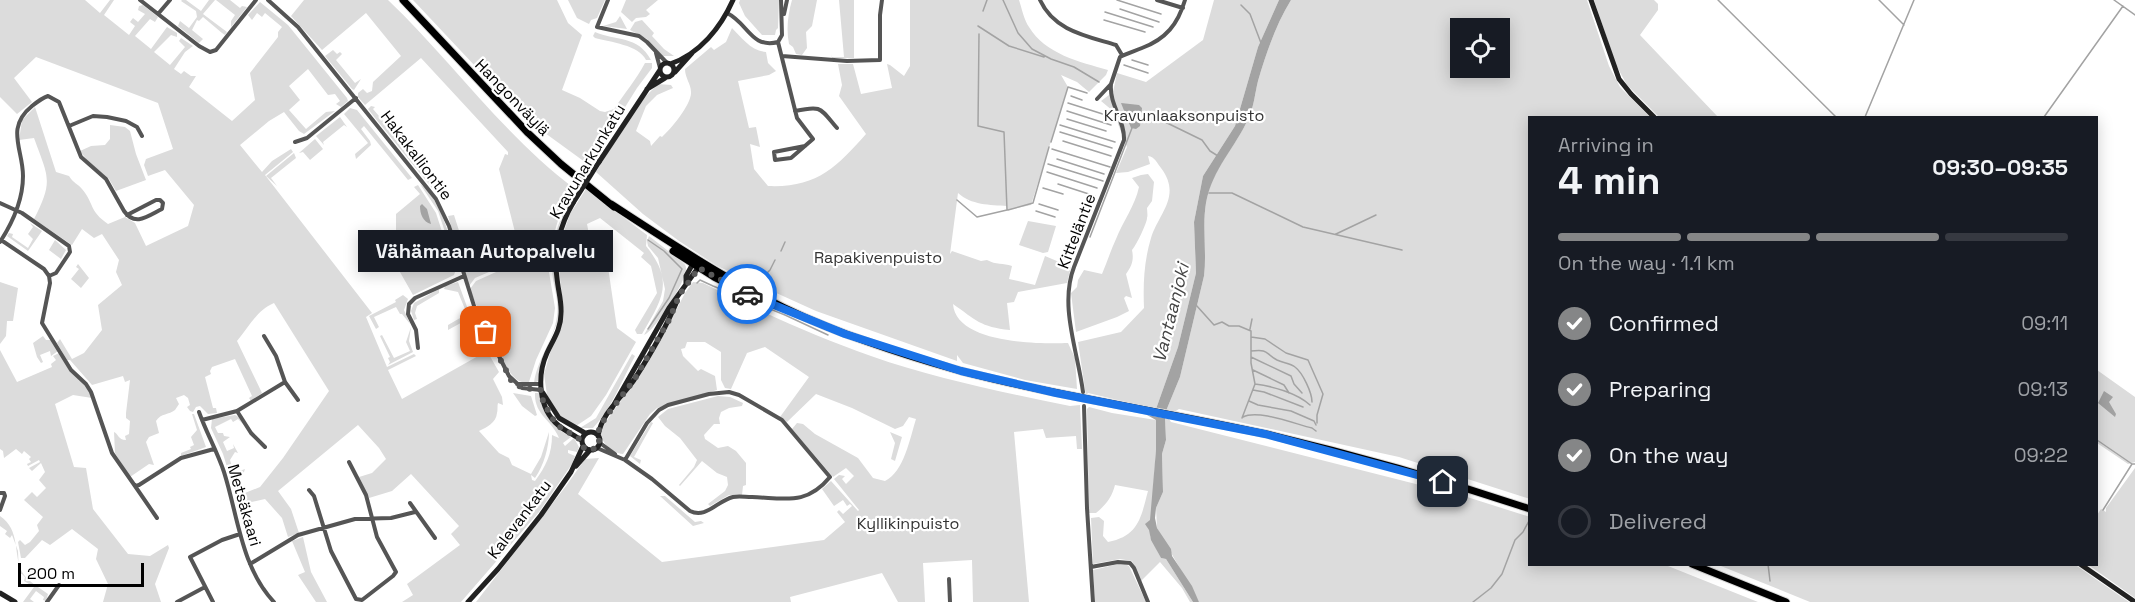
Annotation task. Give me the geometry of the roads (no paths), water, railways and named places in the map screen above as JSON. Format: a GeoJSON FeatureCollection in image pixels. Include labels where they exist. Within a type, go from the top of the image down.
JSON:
{"type":"FeatureCollection","features":[{"type":"Feature","properties":{"kind":"highway","name":"Hangonväylä"},"geometry":{"type":"LineString","coordinates":[[403,0],[522,127],[561,164],[611,204],[697,264],[818,323],[900,353],[961,371],[1047,391],[1265,434],[1402,469],[1528,507]]}},
{"type":"Feature","properties":{"kind":"highway"},"geometry":{"type":"LineString","coordinates":[[1697,566],[1786,602]]}},
{"type":"Feature","properties":{"kind":"street"},"geometry":{"type":"LineString","coordinates":[[140,0],[210,52],[216,50],[256,0]]}},
{"type":"Feature","properties":{"kind":"street"},"geometry":{"type":"LineString","coordinates":[[158,14],[170,0]]}},
{"type":"Feature","properties":{"kind":"street","name":"Hakakalliontie"},"geometry":{"type":"LineString","coordinates":[[268,0],[298,27],[436,199],[449,226],[479,319],[509,376],[526,390],[541,388]]}},
{"type":"Feature","properties":{"kind":"street"},"geometry":{"type":"LineString","coordinates":[[608,0],[597,27],[639,36],[674,67],[675,72]]}},
{"type":"Feature","properties":{"kind":"street"},"geometry":{"type":"LineString","coordinates":[[656,52],[661,75],[665,78],[672,77],[692,52],[710,37],[727,13],[732,0]]}},
{"type":"Feature","properties":{"kind":"street"},"geometry":{"type":"LineString","coordinates":[[781,0],[782,35],[778,42],[798,121],[813,139],[805,146],[791,158],[775,160],[774,152],[805,146]]}},
{"type":"Feature","properties":{"kind":"street"},"geometry":{"type":"LineString","coordinates":[[782,20],[787,0]]}},
{"type":"Feature","properties":{"kind":"street"},"geometry":{"type":"LineString","coordinates":[[782,56],[847,61],[880,60],[882,0]]}},
{"type":"Feature","properties":{"kind":"street"},"geometry":{"type":"LineString","coordinates":[[1040,0],[1047,12],[1060,24],[1078,33],[1116,45],[1122,55]]}},
{"type":"Feature","properties":{"kind":"street"},"geometry":{"type":"LineString","coordinates":[[1157,0],[1183,8]]}},
{"type":"Feature","properties":{"kind":"street"},"geometry":{"type":"LineString","coordinates":[[1097,99],[1111,84],[1122,55],[1153,44],[1168,34],[1177,22],[1185,0]]}},
{"type":"Feature","properties":{"kind":"street"},"geometry":{"type":"LineString","coordinates":[[1591,0],[1616,72],[1624,86],[1653,116]]}},
{"type":"Feature","properties":{"kind":"street"},"geometry":{"type":"LineString","coordinates":[[727,13],[740,21],[760,42],[778,42]]}},
{"type":"Feature","properties":{"kind":"street"},"geometry":{"type":"LineString","coordinates":[[660,69],[692,52]]}},
{"type":"Feature","properties":{"kind":"street","name":"Kravunarkunkatu"},"geometry":{"type":"LineString","coordinates":[[541,388],[544,361],[561,318],[562,304],[556,272],[557,250],[564,222],[573,203],[660,69]]}},
{"type":"Feature","properties":{"kind":"street","name":"Kravunarkunkatu"},"geometry":{"type":"LineString","coordinates":[[647,88],[665,78]]}},
{"type":"Feature","properties":{"kind":"street","name":"Kitteläntie"},"geometry":{"type":"LineString","coordinates":[[1083,392],[1068,302],[1068,286],[1124,140],[1125,133],[1112,99],[1111,84]]}},
{"type":"Feature","properties":{"kind":"street"},"geometry":{"type":"LineString","coordinates":[[127,215],[156,200],[163,202],[162,209],[140,220],[133,220],[127,215],[106,179],[81,157],[59,102],[51,97],[41,99],[23,114],[16,137],[23,173],[17,210],[14,221],[0,240],[44,269],[49,276],[50,283],[42,322],[71,370],[87,384],[112,453],[157,518]]}},
{"type":"Feature","properties":{"kind":"street"},"geometry":{"type":"LineString","coordinates":[[295,142],[307,138],[356,98]]}},
{"type":"Feature","properties":{"kind":"street"},"geometry":{"type":"LineString","coordinates":[[795,111],[817,107],[837,128]]}},
{"type":"Feature","properties":{"kind":"street"},"geometry":{"type":"LineString","coordinates":[[69,126],[93,116],[107,117],[126,121],[137,127],[142,136]]}},
{"type":"Feature","properties":{"kind":"street"},"geometry":{"type":"LineString","coordinates":[[0,203],[17,210],[70,247],[70,252],[56,273],[49,276]]}},
{"type":"Feature","properties":{"kind":"street"},"geometry":{"type":"LineString","coordinates":[[625,460],[647,423],[658,410],[668,405],[710,394],[729,392],[739,395],[782,420],[830,477],[820,489],[802,497],[734,497],[705,512],[696,514],[652,478],[599,445],[596,434],[669,308],[691,280],[697,264]]}},
{"type":"Feature","properties":{"kind":"street"},"geometry":{"type":"LineString","coordinates":[[418,348],[416,330],[408,314],[409,304],[416,298],[464,276]]}},
{"type":"Feature","properties":{"kind":"street"},"geometry":{"type":"LineString","coordinates":[[264,336],[276,356],[285,382],[298,400]]}},
{"type":"Feature","properties":{"kind":"street"},"geometry":{"type":"LineString","coordinates":[[202,420],[237,411],[285,382]]}},
{"type":"Feature","properties":{"kind":"street"},"geometry":{"type":"LineString","coordinates":[[541,388],[559,418],[585,433],[596,434]]}},
{"type":"Feature","properties":{"kind":"street"},"geometry":{"type":"LineString","coordinates":[[541,388],[546,408],[556,423],[590,450]]}},
{"type":"Feature","properties":{"kind":"street"},"geometry":{"type":"LineString","coordinates":[[1084,406],[1093,602]]}},
{"type":"Feature","properties":{"kind":"street"},"geometry":{"type":"LineString","coordinates":[[237,411],[251,433],[265,447]]}},
{"type":"Feature","properties":{"kind":"street","name":"Metsäkaari"},"geometry":{"type":"LineString","coordinates":[[199,412],[225,476],[250,564],[262,587],[274,602]]}},
{"type":"Feature","properties":{"kind":"street","name":"Kalevankatu"},"geometry":{"type":"LineString","coordinates":[[468,602],[498,569],[572,472],[585,433]]}},
{"type":"Feature","properties":{"kind":"street"},"geometry":{"type":"LineString","coordinates":[[572,472],[590,450],[599,445]]}},
{"type":"Feature","properties":{"kind":"street"},"geometry":{"type":"LineString","coordinates":[[135,486],[181,458],[214,449]]}},
{"type":"Feature","properties":{"kind":"street"},"geometry":{"type":"LineString","coordinates":[[309,490],[314,496],[336,563],[358,601],[369,596],[396,572],[377,537],[365,491],[349,462]]}},
{"type":"Feature","properties":{"kind":"street"},"geometry":{"type":"LineString","coordinates":[[0,493],[5,495],[1,499],[0,510]]}},
{"type":"Feature","properties":{"kind":"street"},"geometry":{"type":"LineString","coordinates":[[410,504],[435,538]]}},
{"type":"Feature","properties":{"kind":"street"},"geometry":{"type":"LineString","coordinates":[[250,564],[267,555],[288,539],[355,519],[391,519],[415,513]]}},
{"type":"Feature","properties":{"kind":"street"},"geometry":{"type":"LineString","coordinates":[[213,602],[190,557],[222,540],[240,534]]}},
{"type":"Feature","properties":{"kind":"street"},"geometry":{"type":"LineString","coordinates":[[1090,567],[1118,562],[1130,563],[1148,602]]}},
{"type":"Feature","properties":{"kind":"street"},"geometry":{"type":"LineString","coordinates":[[2083,566],[2135,602]]}},
{"type":"Feature","properties":{"kind":"street"},"geometry":{"type":"LineString","coordinates":[[949,579],[950,602]]}},
{"type":"Feature","properties":{"kind":"street"},"geometry":{"type":"LineString","coordinates":[[47,602],[59,585]]}},
{"type":"Feature","properties":{"kind":"street"},"geometry":{"type":"LineString","coordinates":[[177,602],[205,587]]}},
{"type":"Feature","properties":{"kind":"street"},"geometry":{"type":"LineString","coordinates":[[0,593],[15,602]]}},
{"type":"Feature","properties":{"kind":"waterway"},"geometry":{"type":"LineString","coordinates":[[983,11],[987,0]]}},
{"type":"Feature","properties":{"kind":"waterway"},"geometry":{"type":"LineString","coordinates":[[1003,0],[1018,33],[1032,49],[1074,67],[1099,82]]}},
{"type":"Feature","properties":{"kind":"waterway"},"geometry":{"type":"LineString","coordinates":[[1117,0],[1161,14]]}},
{"type":"Feature","properties":{"kind":"waterway"},"geometry":{"type":"LineString","coordinates":[[1718,0],[1835,116]]}},
{"type":"Feature","properties":{"kind":"waterway"},"geometry":{"type":"LineString","coordinates":[[1879,0],[1904,25]]}},
{"type":"Feature","properties":{"kind":"waterway"},"geometry":{"type":"LineString","coordinates":[[1865,116],[1914,0]]}},
{"type":"Feature","properties":{"kind":"waterway"},"geometry":{"type":"LineString","coordinates":[[2114,0],[2135,15]]}},
{"type":"Feature","properties":{"kind":"waterway"},"geometry":{"type":"LineString","coordinates":[[1241,5],[1250,14],[1261,43]]}},
{"type":"Feature","properties":{"kind":"waterway"},"geometry":{"type":"LineString","coordinates":[[2045,116],[2123,6]]}},
{"type":"Feature","properties":{"kind":"waterway"},"geometry":{"type":"LineString","coordinates":[[1120,9],[1159,22]]}},
{"type":"Feature","properties":{"kind":"waterway"},"geometry":{"type":"LineString","coordinates":[[1105,12],[1153,27]]}},
{"type":"Feature","properties":{"kind":"waterway"},"geometry":{"type":"LineString","coordinates":[[1104,20],[1145,32]]}},
{"type":"Feature","properties":{"kind":"waterway"},"geometry":{"type":"LineString","coordinates":[[978,26],[1009,46],[1044,57]]}},
{"type":"Feature","properties":{"kind":"waterway"},"geometry":{"type":"LineString","coordinates":[[957,200],[977,217],[1007,210],[1004,132],[978,126],[979,34]]}},
{"type":"Feature","properties":{"kind":"waterway"},"geometry":{"type":"LineString","coordinates":[[1132,60],[1148,65]]}},
{"type":"Feature","properties":{"kind":"waterway"},"geometry":{"type":"LineString","coordinates":[[1124,65],[1148,73]]}},
{"type":"Feature","properties":{"kind":"waterway"},"geometry":{"type":"LineString","coordinates":[[1051,142],[1068,87],[1087,93]]}},
{"type":"Feature","properties":{"kind":"waterway"},"geometry":{"type":"LineString","coordinates":[[1071,96],[1082,100]]}},
{"type":"Feature","properties":{"kind":"waterway"},"geometry":{"type":"LineString","coordinates":[[1068,103],[1109,116]]}},
{"type":"Feature","properties":{"kind":"waterway"},"geometry":{"type":"LineString","coordinates":[[1067,111],[1111,125]]}},
{"type":"Feature","properties":{"kind":"waterway"},"geometry":{"type":"LineString","coordinates":[[1067,119],[1106,131]]}},
{"type":"Feature","properties":{"kind":"waterway"},"geometry":{"type":"LineString","coordinates":[[1161,120],[1202,140],[1210,151],[1218,156]]}},
{"type":"Feature","properties":{"kind":"waterway"},"geometry":{"type":"LineString","coordinates":[[1060,125],[1115,142]]}},
{"type":"Feature","properties":{"kind":"waterway"},"geometry":{"type":"LineString","coordinates":[[1090,237],[1132,128]]}},
{"type":"Feature","properties":{"kind":"waterway"},"geometry":{"type":"LineString","coordinates":[[1060,132],[1112,148]]}},
{"type":"Feature","properties":{"kind":"waterway"},"geometry":{"type":"LineString","coordinates":[[1063,141],[1111,156]]}},
{"type":"Feature","properties":{"kind":"waterway"},"geometry":{"type":"LineString","coordinates":[[1008,210],[1033,203],[1049,147]]}},
{"type":"Feature","properties":{"kind":"waterway"},"geometry":{"type":"LineString","coordinates":[[1052,149],[1110,167]]}},
{"type":"Feature","properties":{"kind":"waterway"},"geometry":{"type":"LineString","coordinates":[[1057,159],[1104,174]]}},
{"type":"Feature","properties":{"kind":"waterway"},"geometry":{"type":"LineString","coordinates":[[1048,164],[1103,181]]}},
{"type":"Feature","properties":{"kind":"waterway"},"geometry":{"type":"LineString","coordinates":[[1047,172],[1097,188]]}},
{"type":"Feature","properties":{"kind":"waterway"},"geometry":{"type":"LineString","coordinates":[[1058,184],[1095,196]]}},
{"type":"Feature","properties":{"kind":"waterway"},"geometry":{"type":"LineString","coordinates":[[1043,188],[1063,194]]}},
{"type":"Feature","properties":{"kind":"waterway"},"geometry":{"type":"LineString","coordinates":[[1209,193],[1232,193],[1303,227],[1402,250]]}},
{"type":"Feature","properties":{"kind":"waterway"},"geometry":{"type":"LineString","coordinates":[[1039,204],[1058,210]]}},
{"type":"Feature","properties":{"kind":"waterway"},"geometry":{"type":"LineString","coordinates":[[1036,211],[1055,217]]}},
{"type":"Feature","properties":{"kind":"waterway"},"geometry":{"type":"LineString","coordinates":[[1336,234],[1376,215]]}},
{"type":"Feature","properties":{"kind":"waterway"},"geometry":{"type":"LineString","coordinates":[[648,240],[664,251],[682,269],[669,298],[648,329]]}},
{"type":"Feature","properties":{"kind":"waterway"},"geometry":{"type":"LineString","coordinates":[[781,251],[785,242]]}},
{"type":"Feature","properties":{"kind":"waterway"},"geometry":{"type":"LineString","coordinates":[[763,277],[775,260]]}},
{"type":"Feature","properties":{"kind":"waterway"},"geometry":{"type":"LineString","coordinates":[[697,283],[700,280],[828,335]]}},
{"type":"Feature","properties":{"kind":"waterway"},"geometry":{"type":"LineString","coordinates":[[1196,305],[1214,325],[1222,322],[1251,331],[1251,363],[1255,384],[1242,418]]}},
{"type":"Feature","properties":{"kind":"waterway"},"geometry":{"type":"LineString","coordinates":[[1250,329],[1252,319]]}},
{"type":"Feature","properties":{"kind":"waterway"},"geometry":{"type":"LineString","coordinates":[[1251,337],[1265,339],[1286,353],[1308,360],[1323,394],[1317,423]]}},
{"type":"Feature","properties":{"kind":"waterway"},"geometry":{"type":"LineString","coordinates":[[1251,351],[1264,351],[1277,360],[1295,367],[1307,383],[1312,402]]}},
{"type":"Feature","properties":{"kind":"waterway"},"geometry":{"type":"LineString","coordinates":[[1251,357],[1291,376],[1294,384],[1302,393]]}},
{"type":"Feature","properties":{"kind":"waterway"},"geometry":{"type":"LineString","coordinates":[[1253,370],[1284,385],[1289,393]]}},
{"type":"Feature","properties":{"kind":"waterway"},"geometry":{"type":"LineString","coordinates":[[1255,384],[1284,391],[1310,405]]}},
{"type":"Feature","properties":{"kind":"waterway"},"geometry":{"type":"LineString","coordinates":[[1253,390],[1303,407]]}},
{"type":"Feature","properties":{"kind":"waterway"},"geometry":{"type":"LineString","coordinates":[[1249,401],[1258,405],[1291,411],[1314,421],[1316,425]]}},
{"type":"Feature","properties":{"kind":"waterway"},"geometry":{"type":"LineString","coordinates":[[1243,417],[1267,416],[1316,431]]}},
{"type":"Feature","properties":{"kind":"waterway"},"geometry":{"type":"LineString","coordinates":[[2098,441],[2135,464]]}},
{"type":"Feature","properties":{"kind":"waterway"},"geometry":{"type":"LineString","coordinates":[[2103,510],[2132,464]]}},
{"type":"Feature","properties":{"kind":"waterway"},"geometry":{"type":"LineString","coordinates":[[1473,602],[1491,588],[1502,574],[1515,540],[1528,523]]}},
{"type":"Feature","properties":{"kind":"waterway"},"geometry":{"type":"LineString","coordinates":[[1768,566],[1770,581]]}},
{"type":"Feature","properties":{"kind":"place","name":"Vähämaan Autopalvelu"},"geometry":{"type":"Point","coordinates":[486,332]}},
{"type":"Feature","properties":{"kind":"park label","name":"Kravunlaaksonpuisto"},"geometry":{"type":"Point","coordinates":[1184,115]}},
{"type":"Feature","properties":{"kind":"park label","name":"Rapakivenpuisto"},"geometry":{"type":"Point","coordinates":[878,257]}},
{"type":"Feature","properties":{"kind":"park label","name":"Kyllikinpuisto"},"geometry":{"type":"Point","coordinates":[908,523]}},
{"type":"Feature","properties":{"kind":"water label","name":"Vantaanjoki"},"geometry":{"type":"Point","coordinates":[1171,313]}}]}
